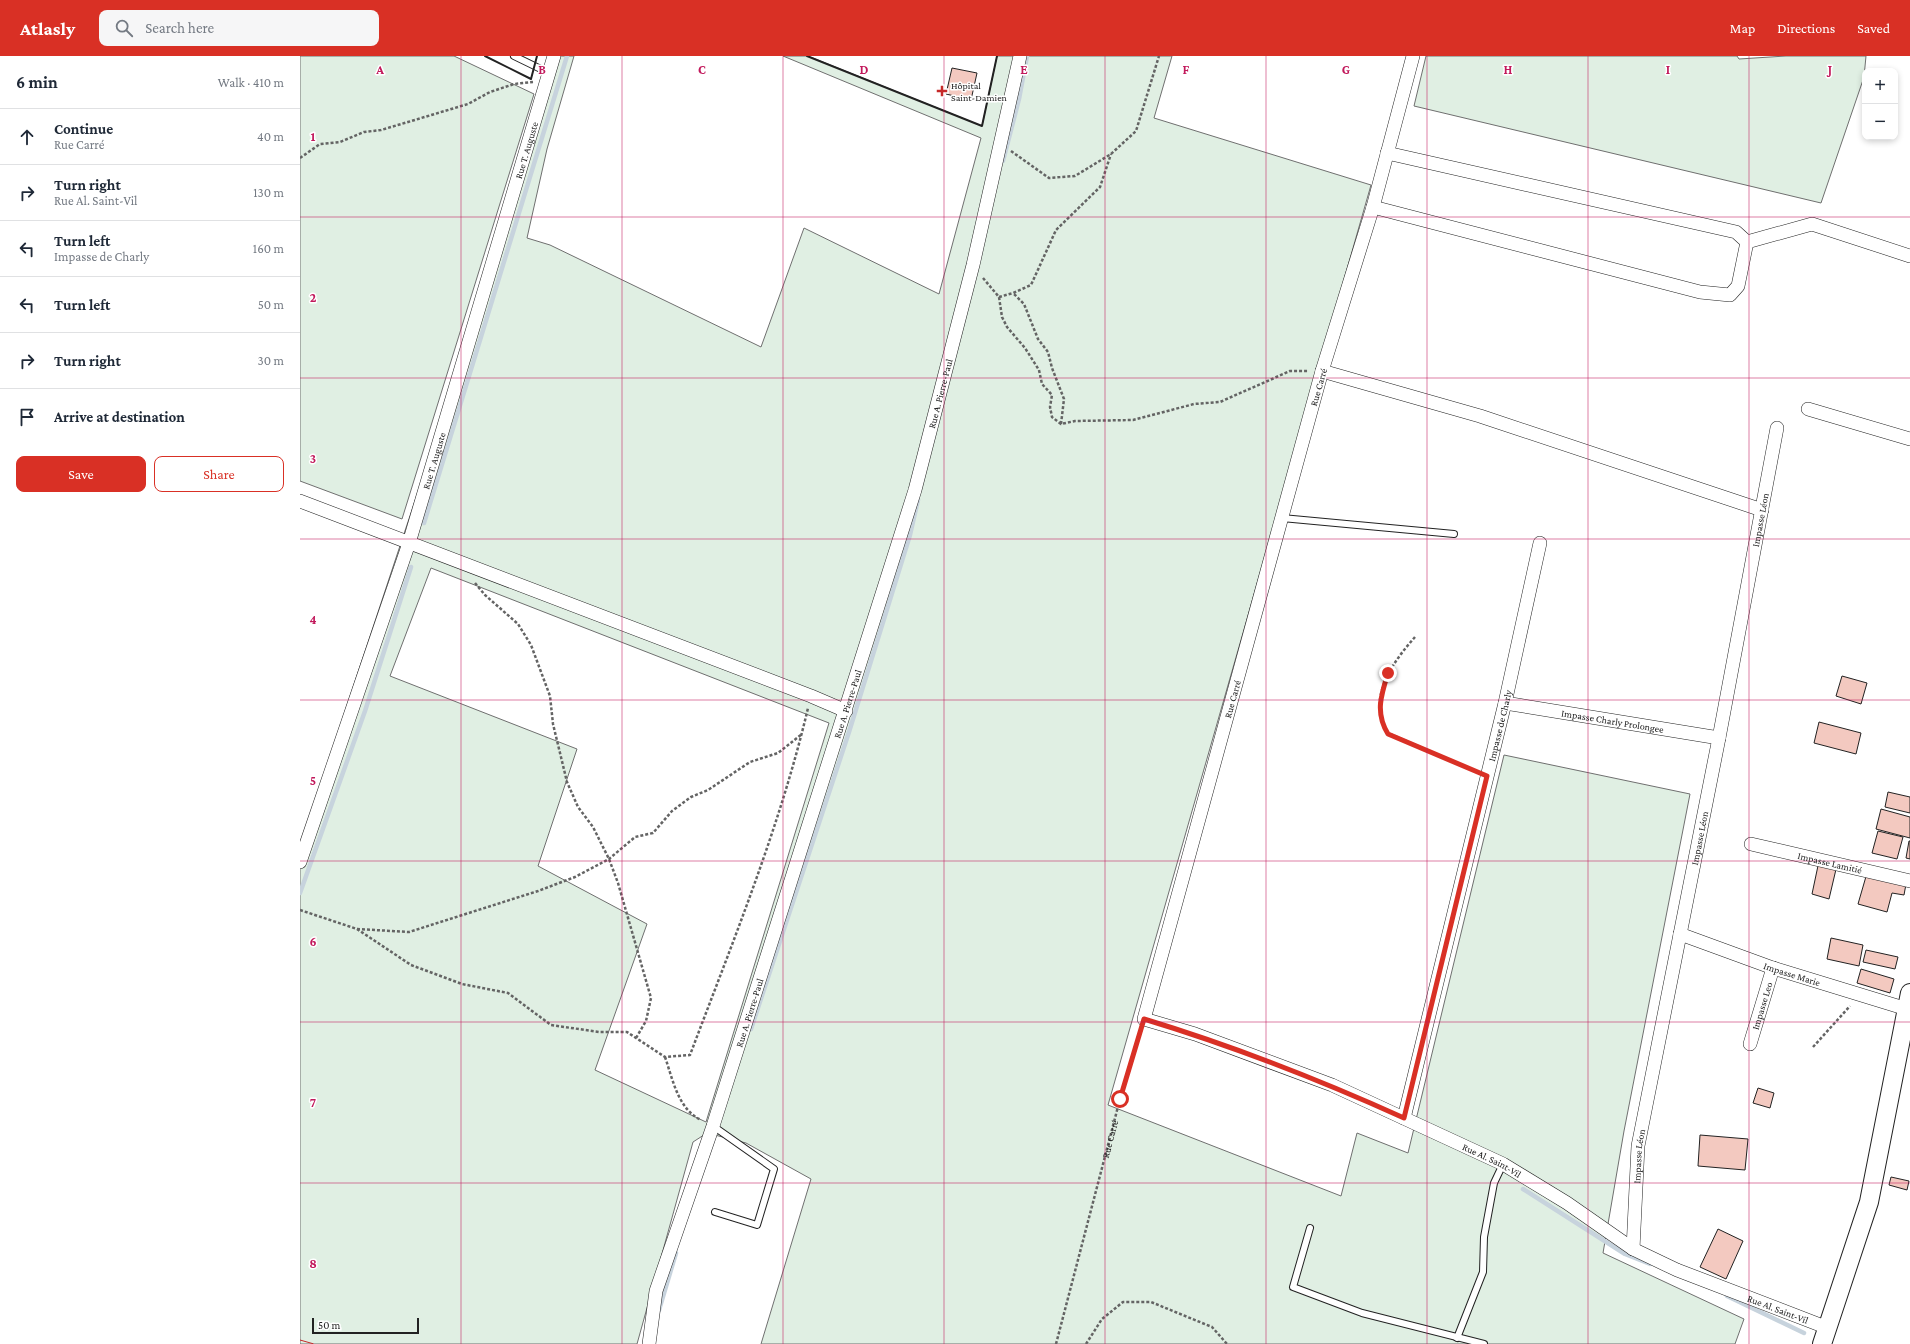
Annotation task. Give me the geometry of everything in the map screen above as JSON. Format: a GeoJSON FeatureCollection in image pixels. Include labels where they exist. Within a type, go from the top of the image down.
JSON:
{"type":"FeatureCollection","features":[{"type":"Feature","properties":{"kind":"main road"},"geometry":{"type":"LineString","coordinates":[[1825,1336],[1869,1202],[1908,1001]]}},
{"type":"Feature","properties":{"kind":"street","name":"Rue T. Auguste"},"geometry":{"type":"LineString","coordinates":[[300,862],[409,543],[554,56]]}},
{"type":"Feature","properties":{"kind":"street","name":"Rue A. Pierre-Paul"},"geometry":{"type":"LineString","coordinates":[[649,1344],[656,1291],[713,1126],[915,490],[974,265],[1020,56]]}},
{"type":"Feature","properties":{"kind":"street","name":"Rue Carré"},"geometry":{"type":"LineString","coordinates":[[1144,1019],[1322,372],[1373,208],[1413,56]]}},
{"type":"Feature","properties":{"kind":"street"},"geometry":{"type":"LineString","coordinates":[[1387,153],[1736,232],[1747,242]]}},
{"type":"Feature","properties":{"kind":"street"},"geometry":{"type":"LineString","coordinates":[[1373,208],[1700,292],[1730,295],[1738,286],[1747,242]]}},
{"type":"Feature","properties":{"kind":"street"},"geometry":{"type":"LineString","coordinates":[[1747,242],[1812,224],[1847,234],[1910,256]]}},
{"type":"Feature","properties":{"kind":"street"},"geometry":{"type":"LineString","coordinates":[[1322,372],[1480,416],[1762,510]]}},
{"type":"Feature","properties":{"kind":"street"},"geometry":{"type":"LineString","coordinates":[[1808,409],[1910,439]]}},
{"type":"Feature","properties":{"kind":"street","name":"Impasse Léon"},"geometry":{"type":"LineString","coordinates":[[1632,1249],[1638,1146],[1719,738],[1777,428]]}},
{"type":"Feature","properties":{"kind":"street"},"geometry":{"type":"LineString","coordinates":[[300,501],[811,696],[846,711]]}},
{"type":"Feature","properties":{"kind":"street","name":"Impasse de Charly"},"geometry":{"type":"LineString","coordinates":[[1404,1118],[1505,703],[1540,543]]}},
{"type":"Feature","properties":{"kind":"street","name":"Impasse Charly Prolongee"},"geometry":{"type":"LineString","coordinates":[[1505,703],[1719,738]]}},
{"type":"Feature","properties":{"kind":"street","name":"Impasse Lamitié"},"geometry":{"type":"LineString","coordinates":[[1751,844],[1910,881]]}},
{"type":"Feature","properties":{"kind":"street","name":"Impasse Marie"},"geometry":{"type":"LineString","coordinates":[[1680,934],[1773,968],[1861,993],[1908,1001]]}},
{"type":"Feature","properties":{"kind":"street","name":"Impasse Leo"},"geometry":{"type":"LineString","coordinates":[[1750,1044],[1773,968]]}},
{"type":"Feature","properties":{"kind":"street","name":"Rue Al. Saint-Vil"},"geometry":{"type":"LineString","coordinates":[[1144,1019],[1195,1034],[1332,1085],[1503,1164],[1567,1203],[1632,1249],[1825,1336]]}},
{"type":"Feature","properties":{"kind":"lane"},"geometry":{"type":"LineString","coordinates":[[514,56],[548,76]]}},
{"type":"Feature","properties":{"kind":"lane"},"geometry":{"type":"LineString","coordinates":[[1282,518],[1454,534]]}},
{"type":"Feature","properties":{"kind":"lane"},"geometry":{"type":"LineString","coordinates":[[713,1126],[774,1169],[757,1225],[715,1212]]}},
{"type":"Feature","properties":{"kind":"lane"},"geometry":{"type":"LineString","coordinates":[[1457,1338],[1483,1272],[1484,1236],[1494,1183],[1503,1164]]}},
{"type":"Feature","properties":{"kind":"lane"},"geometry":{"type":"LineString","coordinates":[[1310,1228],[1293,1287],[1362,1312],[1484,1344]]}},
{"type":"Feature","properties":{"kind":"path"},"geometry":{"type":"LineString","coordinates":[[1001,144],[1049,178],[1075,176],[1111,154],[1136,131],[1159,56]]}},
{"type":"Feature","properties":{"kind":"path"},"geometry":{"type":"LineString","coordinates":[[300,158],[320,144],[340,142],[364,132],[381,130],[408,122],[468,104],[490,92],[514,84],[548,76]]}},
{"type":"Feature","properties":{"kind":"path"},"geometry":{"type":"LineString","coordinates":[[998,297],[1013,293],[1031,285],[1056,230],[1100,187],[1111,154]]}},
{"type":"Feature","properties":{"kind":"path"},"geometry":{"type":"LineString","coordinates":[[974,265],[998,297],[1002,317],[1007,328],[1025,348],[1039,370],[1042,384],[1052,395],[1050,407],[1052,417],[1062,424],[1075,421],[1133,420],[1194,404],[1220,402],[1290,371],[1322,372]]}},
{"type":"Feature","properties":{"kind":"path"},"geometry":{"type":"LineString","coordinates":[[1013,293],[1024,304],[1038,340],[1048,352],[1052,368],[1064,399],[1062,424]]}},
{"type":"Feature","properties":{"kind":"path"},"geometry":{"type":"LineString","coordinates":[[456,560],[485,595],[518,624],[531,645],[550,696],[553,724],[567,782],[578,807],[593,826],[609,859],[630,923],[651,998],[646,1021],[636,1038]]}},
{"type":"Feature","properties":{"kind":"path"},"geometry":{"type":"LineString","coordinates":[[1415,637],[1397,657],[1388,673],[1383,689],[1380,708],[1382,723],[1388,734],[1487,776]]}},
{"type":"Feature","properties":{"kind":"path"},"geometry":{"type":"LineString","coordinates":[[357,929],[411,965],[462,984],[508,994],[551,1025],[599,1032],[627,1032],[665,1057],[690,1055],[758,874],[802,734],[811,696]]}},
{"type":"Feature","properties":{"kind":"path"},"geometry":{"type":"LineString","coordinates":[[300,910],[357,929],[409,932],[538,891],[575,877],[609,859],[635,837],[654,833],[672,811],[691,797],[708,790],[750,762],[778,753],[802,734]]}},
{"type":"Feature","properties":{"kind":"path"},"geometry":{"type":"LineString","coordinates":[[1813,1047],[1861,993]]}},
{"type":"Feature","properties":{"kind":"path","name":"Rue Carré"},"geometry":{"type":"LineString","coordinates":[[1056,1344],[1120,1099],[1144,1019]]}},
{"type":"Feature","properties":{"kind":"path"},"geometry":{"type":"LineString","coordinates":[[665,1057],[678,1097],[692,1116],[713,1126]]}},
{"type":"Feature","properties":{"kind":"path"},"geometry":{"type":"LineString","coordinates":[[1086,1344],[1102,1319],[1123,1302],[1151,1302],[1212,1327],[1227,1344]]}},
{"type":"Feature","properties":{"kind":"green space"},"geometry":{"type":"Polygon","coordinates":[[[300,56],[454,56],[534,94],[402,519],[300,481],[300,56]]]}},
{"type":"Feature","properties":{"kind":"green space"},"geometry":{"type":"Polygon","coordinates":[[[548,56],[574,56],[547,149],[527,238],[550,245],[761,347],[804,228],[939,294],[981,138],[783,56],[808,56],[982,126],[997,56],[1172,56],[1154,118],[1371,185],[1108,1105],[1341,1196],[1357,1133],[1408,1153],[1504,755],[1690,794],[1624,1131],[1603,1253],[1744,1319],[1735,1344],[761,1344],[811,1179],[746,1143],[707,1133],[693,1142],[637,1344],[300,1344],[300,847],[476,317],[548,56]],[[431,568],[390,676],[577,749],[538,866],[647,924],[595,1070],[706,1122],[829,723],[431,568]]]}},
{"type":"Feature","properties":{"kind":"green space"},"geometry":{"type":"Polygon","coordinates":[[[1426,56],[1737,56],[1739,59],[1786,56],[1866,56],[1865,68],[1862,68],[1862,83],[1821,203],[1414,106],[1426,56]]]}},
{"type":"Feature","properties":{"kind":"building"},"geometry":{"type":"Polygon","coordinates":[[[952,68],[977,73],[971,100],[946,94],[952,68]]]}},
{"type":"Feature","properties":{"kind":"building"},"geometry":{"type":"Polygon","coordinates":[[[1842,676],[1867,683],[1861,704],[1836,696],[1842,676]]]}},
{"type":"Feature","properties":{"kind":"building"},"geometry":{"type":"Polygon","coordinates":[[[1819,722],[1861,733],[1856,754],[1814,743],[1819,722]]]}},
{"type":"Feature","properties":{"kind":"building"},"geometry":{"type":"Polygon","coordinates":[[[1888,792],[1910,797],[1910,813],[1885,807],[1888,792]]]}},
{"type":"Feature","properties":{"kind":"building"},"geometry":{"type":"Polygon","coordinates":[[[1881,809],[1910,817],[1910,838],[1876,829],[1881,809]]]}},
{"type":"Feature","properties":{"kind":"building"},"geometry":{"type":"Polygon","coordinates":[[[1878,831],[1903,837],[1897,859],[1872,853],[1878,831]]]}},
{"type":"Feature","properties":{"kind":"building"},"geometry":{"type":"Polygon","coordinates":[[[1910,841],[1910,859],[1906,858],[1910,841]]]}},
{"type":"Feature","properties":{"kind":"building"},"geometry":{"type":"Polygon","coordinates":[[[1819,861],[1837,865],[1829,899],[1812,894],[1819,861]]]}},
{"type":"Feature","properties":{"kind":"building"},"geometry":{"type":"Polygon","coordinates":[[[1867,873],[1906,884],[1904,895],[1892,893],[1887,912],[1858,904],[1867,873]]]}},
{"type":"Feature","properties":{"kind":"building"},"geometry":{"type":"Polygon","coordinates":[[[1831,938],[1863,945],[1859,966],[1827,959],[1831,938]]]}},
{"type":"Feature","properties":{"kind":"building"},"geometry":{"type":"Polygon","coordinates":[[[1866,950],[1898,957],[1895,969],[1863,962],[1866,950]]]}},
{"type":"Feature","properties":{"kind":"building"},"geometry":{"type":"Polygon","coordinates":[[[1861,969],[1894,979],[1890,993],[1857,983],[1861,969]]]}},
{"type":"Feature","properties":{"kind":"building"},"geometry":{"type":"Polygon","coordinates":[[[1758,1088],[1774,1093],[1770,1108],[1753,1103],[1758,1088]]]}},
{"type":"Feature","properties":{"kind":"building"},"geometry":{"type":"Polygon","coordinates":[[[1700,1135],[1748,1139],[1745,1170],[1698,1166],[1700,1135]]]}},
{"type":"Feature","properties":{"kind":"building"},"geometry":{"type":"Polygon","coordinates":[[[1891,1177],[1909,1181],[1907,1190],[1889,1185],[1891,1177]]]}},
{"type":"Feature","properties":{"kind":"building"},"geometry":{"type":"Polygon","coordinates":[[[1718,1229],[1743,1241],[1726,1279],[1700,1267],[1718,1229]]]}},
{"type":"Feature","properties":{"kind":"waterway"},"geometry":{"type":"LineString","coordinates":[[424,523],[567,56]]}},
{"type":"Feature","properties":{"kind":"waterway"},"geometry":{"type":"LineString","coordinates":[[1003,161],[1019,99],[1027,56]]}},
{"type":"Feature","properties":{"kind":"waterway"},"geometry":{"type":"LineString","coordinates":[[751,1029],[849,732],[910,535],[918,500]]}},
{"type":"Feature","properties":{"kind":"waterway"},"geometry":{"type":"LineString","coordinates":[[300,893],[365,711],[411,567]]}},
{"type":"Feature","properties":{"kind":"waterway"},"geometry":{"type":"LineString","coordinates":[[1523,1189],[1625,1254],[1650,1264]]}},
{"type":"Feature","properties":{"kind":"waterway"},"geometry":{"type":"LineString","coordinates":[[659,1310],[676,1253]]}},
{"type":"Feature","properties":{"kind":"waterway"},"geometry":{"type":"LineString","coordinates":[[1727,1296],[1804,1333]]}},
{"type":"Feature","properties":{"kind":"wall"},"geometry":{"type":"LineString","coordinates":[[485,56],[531,79],[537,56]]}},
{"type":"Feature","properties":{"kind":"wall"},"geometry":{"type":"LineString","coordinates":[[807,56],[982,126],[997,56]]}},
{"type":"Feature","properties":{"kind":"power"},"geometry":{"type":"LineString","coordinates":[[300,1340],[314,1344]]}},
{"type":"Feature","properties":{"kind":"place","name":"Hôpital Saint-Damien"},"geometry":{"type":"Point","coordinates":[942,91]}},
{"type":"Feature","properties":{"kind":"route"},"geometry":{"type":"LineString","coordinates":[[1120,1099],[1144,1019],[1195,1034],[1261,1060],[1332,1085],[1404,1118],[1487,776],[1388,734],[1382,723],[1380,708],[1383,689],[1388,673]]}}]}
